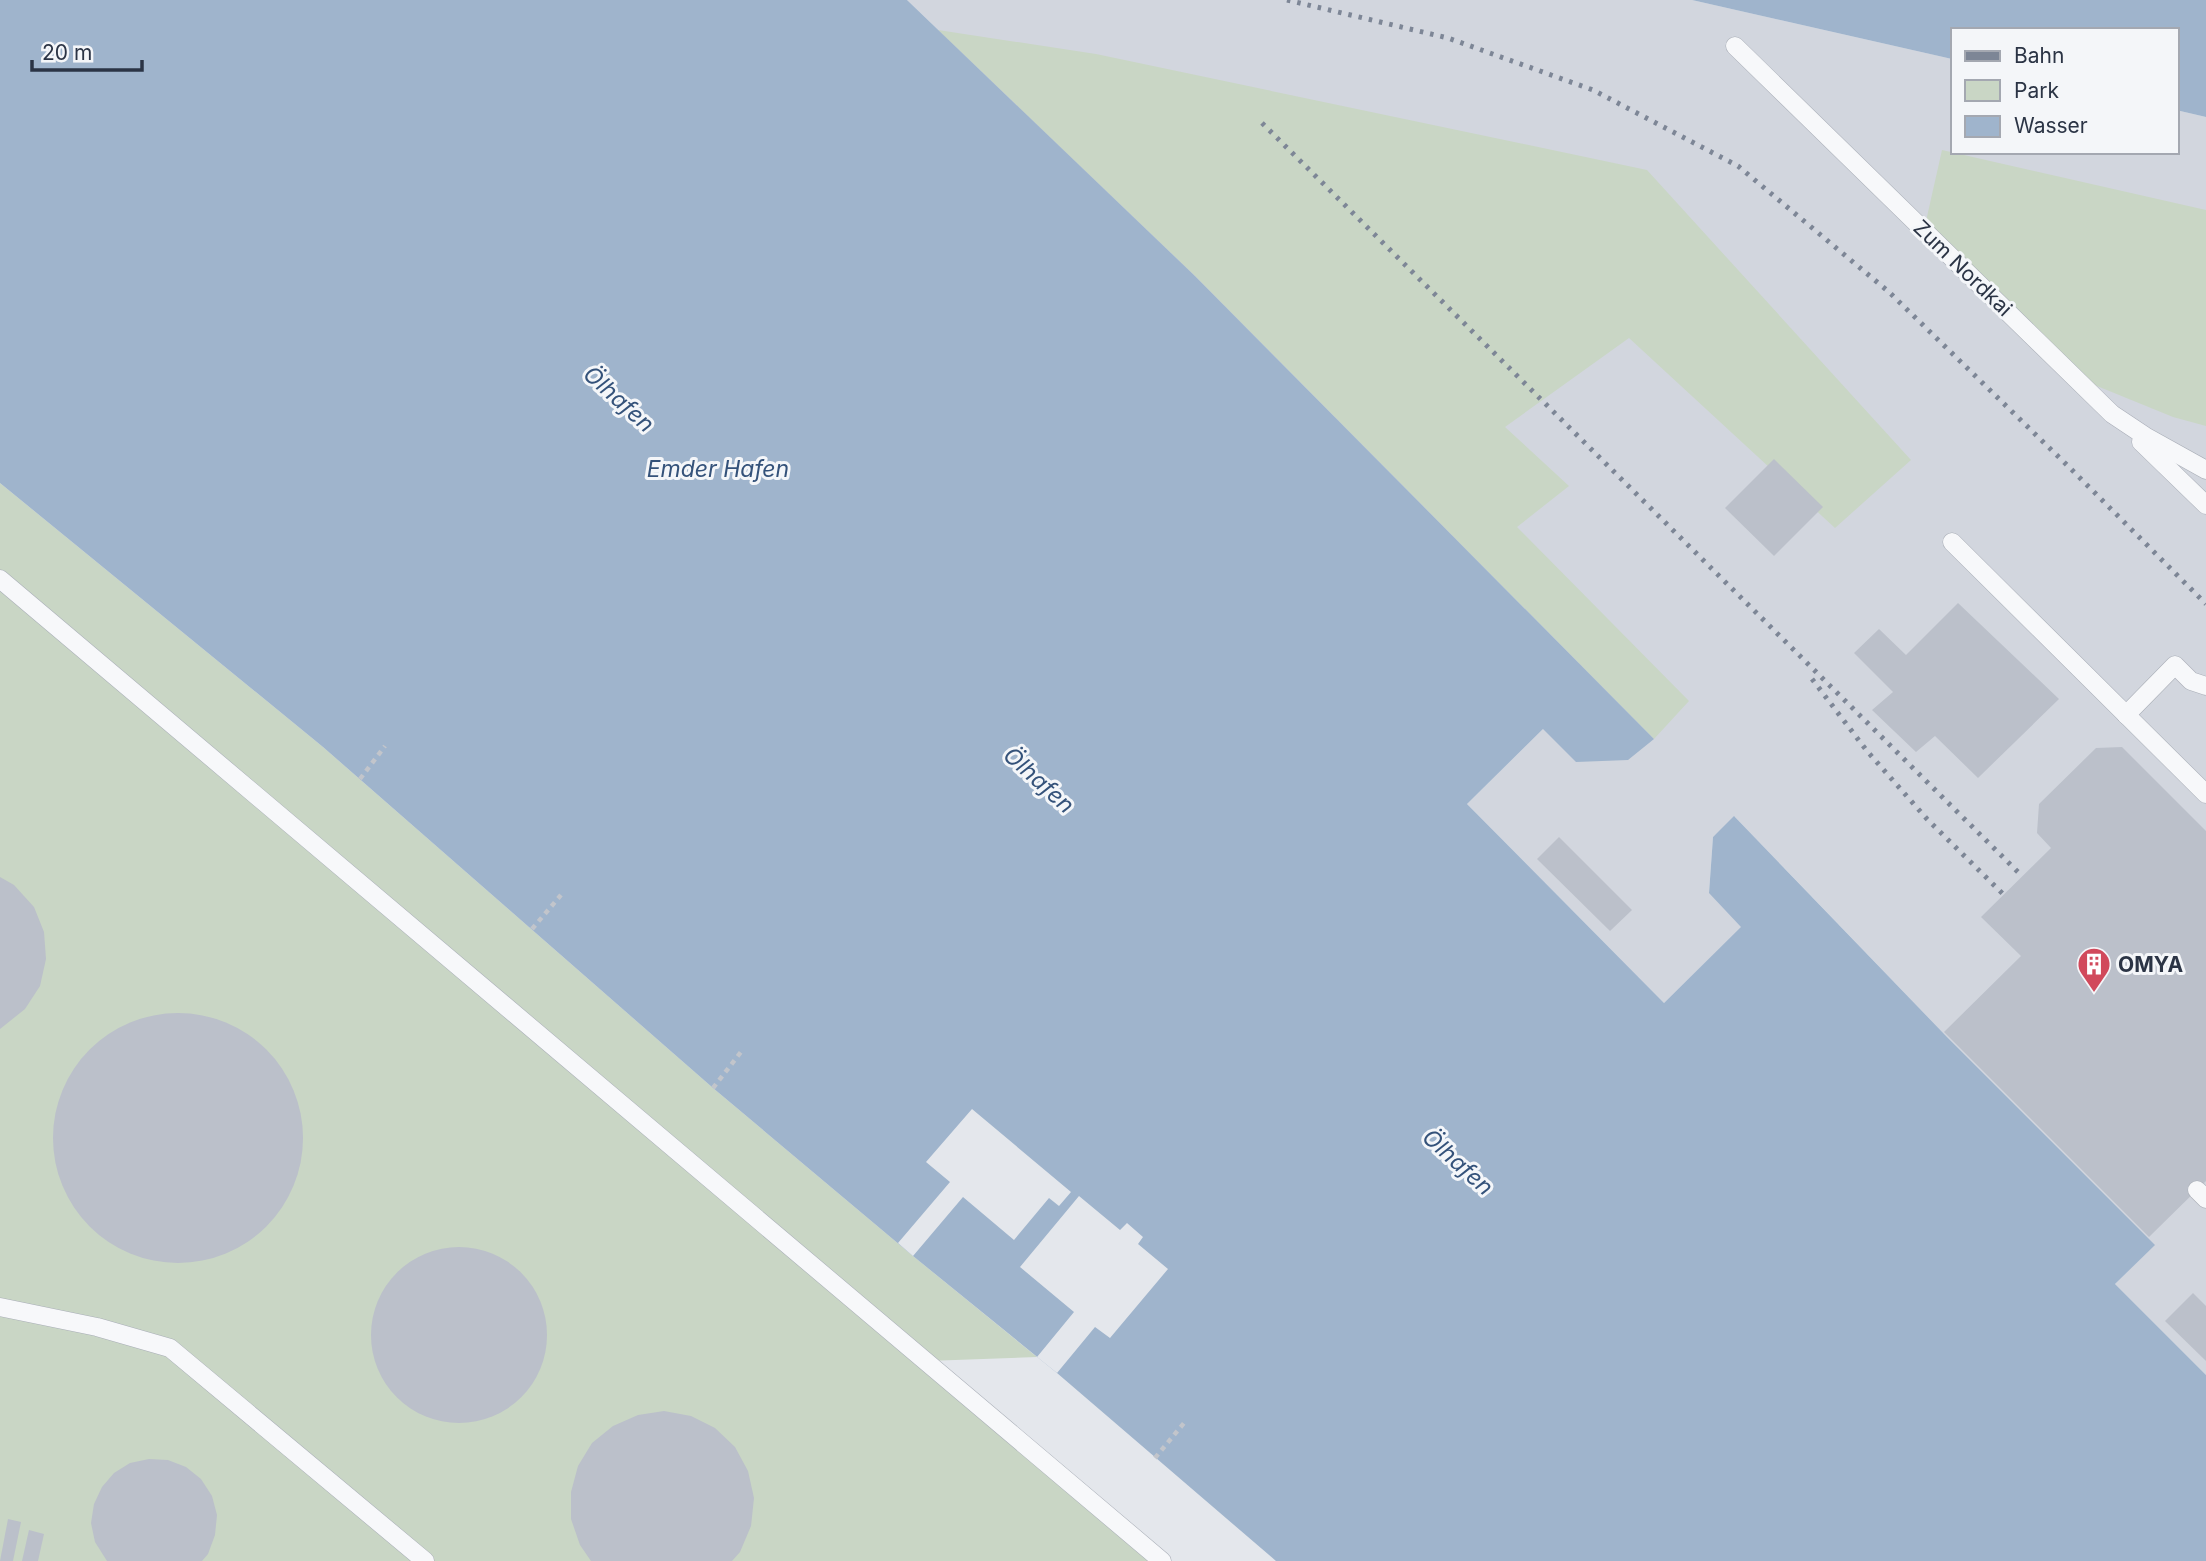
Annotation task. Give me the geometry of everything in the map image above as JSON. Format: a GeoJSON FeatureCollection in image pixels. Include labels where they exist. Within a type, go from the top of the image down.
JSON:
{"type":"FeatureCollection","features":[{"type":"Feature","properties":{"kind":"lane","name":"Zum Nordkai"},"geometry":{"type":"LineString","coordinates":[[1735,46],[2112,414],[2206,470]]}},
{"type":"Feature","properties":{"kind":"lane"},"geometry":{"type":"LineString","coordinates":[[2112,414],[2206,505]]}},
{"type":"Feature","properties":{"kind":"lane"},"geometry":{"type":"LineString","coordinates":[[1952,542],[2206,794]]}},
{"type":"Feature","properties":{"kind":"lane"},"geometry":{"type":"LineString","coordinates":[[0,579],[1162,1561]]}},
{"type":"Feature","properties":{"kind":"lane"},"geometry":{"type":"LineString","coordinates":[[2126,715],[2175,665],[2191,681],[2206,686]]}},
{"type":"Feature","properties":{"kind":"lane"},"geometry":{"type":"LineString","coordinates":[[0,1307],[97,1327],[170,1348],[425,1561]]}},
{"type":"Feature","properties":{"kind":"path"},"geometry":{"type":"LineString","coordinates":[[359,779],[384,746]]}},
{"type":"Feature","properties":{"kind":"path"},"geometry":{"type":"LineString","coordinates":[[533,929],[561,895]]}},
{"type":"Feature","properties":{"kind":"path"},"geometry":{"type":"LineString","coordinates":[[713,1087],[741,1052]]}},
{"type":"Feature","properties":{"kind":"path"},"geometry":{"type":"LineString","coordinates":[[1155,1458],[1184,1423]]}},
{"type":"Feature","properties":{"kind":"shaded area"},"geometry":{"type":"Polygon","coordinates":[[[907,0],[1692,0],[1951,59],[1951,154],[2178,154],[2178,110],[2206,117],[2206,1375],[2115,1284],[2154,1245],[1947,1037],[1735,817],[1713,837],[1709,892],[1742,927],[1664,1003],[1467,804],[1543,729],[1654,739],[1195,276],[907,0]]]}},
{"type":"Feature","properties":{"kind":"green space"},"geometry":{"type":"Polygon","coordinates":[[[938,30],[1096,54],[1647,170],[1911,460],[1835,528],[1629,338],[1505,427],[1569,486],[1517,527],[1689,701],[1654,739],[1195,276],[938,30]]]}},
{"type":"Feature","properties":{"kind":"green space"},"geometry":{"type":"Polygon","coordinates":[[[1942,150],[2206,210],[2206,426],[2173,417],[2075,377],[1924,230],[1942,150]]]}},
{"type":"Feature","properties":{"kind":"green space"},"geometry":{"type":"Polygon","coordinates":[[[0,483],[323,747],[713,1088],[1037,1357],[927,1361],[1162,1561],[0,1561],[0,483]]]}},
{"type":"Feature","properties":{"kind":"water","name":"Emder Hafen"},"geometry":{"type":"Polygon","coordinates":[[[0,0],[907,0],[1195,276],[1654,739],[1628,760],[1576,762],[1543,729],[1467,804],[1664,1003],[1741,927],[1709,893],[1713,837],[1734,816],[1947,1037],[2155,1245],[2115,1284],[2206,1375],[2206,1561],[1276,1561],[1057,1373],[713,1088],[323,747],[0,483],[0,0]]]}},
{"type":"Feature","properties":{"kind":"water"},"geometry":{"type":"Polygon","coordinates":[[[1692,0],[2206,0],[2206,117],[2178,110],[2178,28],[1951,28],[1951,59],[1692,0]]]}},
{"type":"Feature","properties":{"kind":"pier"},"geometry":{"type":"Polygon","coordinates":[[[972,1109],[1071,1192],[1059,1206],[1049,1198],[1014,1240],[963,1197],[913,1256],[898,1243],[950,1182],[926,1162],[972,1109]]]}},
{"type":"Feature","properties":{"kind":"pier"},"geometry":{"type":"Polygon","coordinates":[[[1079,1196],[1120,1230],[1127,1223],[1143,1237],[1138,1244],[1168,1269],[1110,1338],[1095,1327],[1057,1373],[1037,1357],[1074,1312],[1020,1267],[1079,1196]]]}},
{"type":"Feature","properties":{"kind":"building"},"geometry":{"type":"Polygon","coordinates":[[[1774,459],[1823,507],[1774,556],[1725,508],[1774,459]]]}},
{"type":"Feature","properties":{"kind":"building"},"geometry":{"type":"Polygon","coordinates":[[[1958,603],[2059,699],[1978,778],[1935,736],[1916,752],[1872,710],[1893,692],[1854,653],[1879,629],[1906,655],[1958,603]]]}},
{"type":"Feature","properties":{"kind":"building","name":"OMYA"},"geometry":{"type":"Polygon","coordinates":[[[2122,747],[2206,831],[2206,1181],[2149,1237],[1944,1032],[2021,956],[1981,917],[2051,848],[2037,833],[2039,804],[2096,748],[2122,747]]]}},
{"type":"Feature","properties":{"kind":"building"},"geometry":{"type":"Polygon","coordinates":[[[1559,837],[1632,910],[1610,931],[1537,859],[1559,837]]]}},
{"type":"Feature","properties":{"kind":"building"},"geometry":{"type":"Polygon","coordinates":[[[0,877],[14,885],[34,907],[44,932],[46,959],[40,986],[25,1009],[0,1029],[0,877]]]}},
{"type":"Feature","properties":{"kind":"building"},"geometry":{"type":"Polygon","coordinates":[[[178,1013],[226,1023],[247,1034],[266,1050],[282,1069],[293,1090],[303,1138],[293,1186],[282,1207],[266,1226],[247,1242],[226,1253],[178,1263],[130,1253],[109,1242],[90,1226],[74,1207],[63,1186],[53,1138],[63,1090],[74,1069],[90,1050],[109,1034],[130,1023],[178,1013]]]}},
{"type":"Feature","properties":{"kind":"building"},"geometry":{"type":"Polygon","coordinates":[[[459,1247],[493,1254],[521,1273],[540,1301],[547,1335],[540,1369],[521,1397],[493,1416],[459,1423],[425,1416],[397,1397],[378,1369],[371,1335],[378,1301],[397,1273],[425,1254],[459,1247]]]}},
{"type":"Feature","properties":{"kind":"building"},"geometry":{"type":"Polygon","coordinates":[[[2193,1293],[2206,1306],[2206,1361],[2165,1321],[2193,1293]]]}},
{"type":"Feature","properties":{"kind":"building"},"geometry":{"type":"Polygon","coordinates":[[[664,1411],[691,1416],[715,1428],[735,1447],[748,1471],[754,1498],[751,1526],[740,1552],[732,1561],[591,1561],[580,1545],[571,1519],[571,1492],[578,1466],[592,1443],[613,1426],[638,1415],[664,1411]]]}},
{"type":"Feature","properties":{"kind":"building"},"geometry":{"type":"Polygon","coordinates":[[[149,1459],[168,1460],[186,1467],[201,1479],[212,1496],[217,1515],[215,1535],[208,1554],[202,1561],[107,1561],[95,1542],[91,1523],[94,1504],[102,1487],[114,1473],[130,1463],[149,1459]]]}},
{"type":"Feature","properties":{"kind":"building"},"geometry":{"type":"Polygon","coordinates":[[[8,1519],[21,1522],[13,1561],[0,1561],[8,1519]]]}},
{"type":"Feature","properties":{"kind":"building"},"geometry":{"type":"Polygon","coordinates":[[[29,1530],[44,1534],[38,1561],[22,1561],[29,1530]]]}},
{"type":"Feature","properties":{"kind":"railway"},"geometry":{"type":"LineString","coordinates":[[1287,0],[1448,38],[1593,90],[1738,166],[1889,292],[2206,604]]}},
{"type":"Feature","properties":{"kind":"railway"},"geometry":{"type":"LineString","coordinates":[[1262,123],[2022,876]]}},
{"type":"Feature","properties":{"kind":"railway"},"geometry":{"type":"LineString","coordinates":[[1812,679],[1867,751],[1927,819],[2003,894]]}},
{"type":"Feature","properties":{"kind":"place","name":"OMYA"},"geometry":{"type":"Point","coordinates":[2094,994]}},
{"type":"Feature","properties":{"kind":"water label","name":"Ölhafen"},"geometry":{"type":"Point","coordinates":[619,399]}},
{"type":"Feature","properties":{"kind":"water label","name":"Ölhafen"},"geometry":{"type":"Point","coordinates":[1039,780]}},
{"type":"Feature","properties":{"kind":"water label","name":"Ölhafen"},"geometry":{"type":"Point","coordinates":[1458,1162]}}]}
